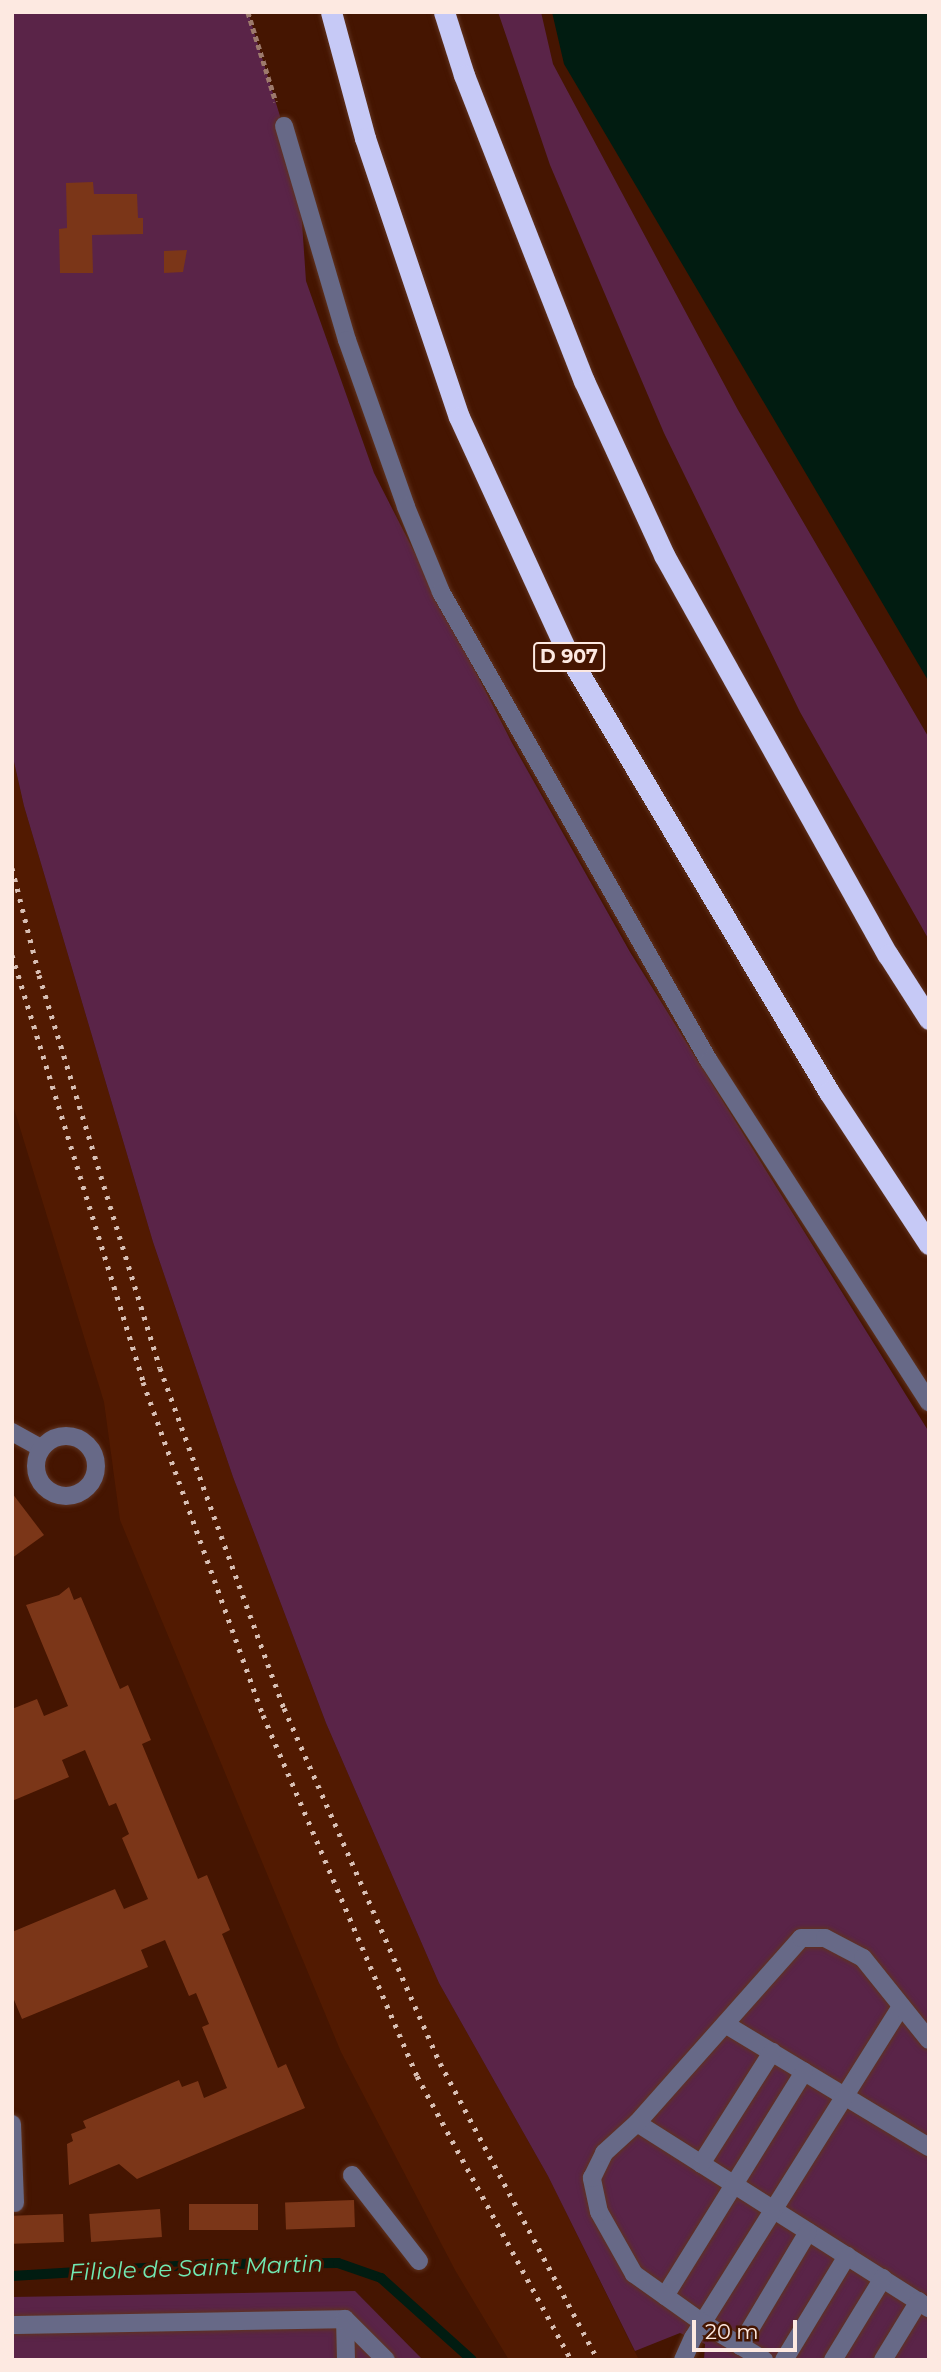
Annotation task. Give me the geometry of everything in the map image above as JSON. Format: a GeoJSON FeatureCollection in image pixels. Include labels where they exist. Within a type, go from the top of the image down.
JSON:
{"type":"FeatureCollection","features":[{"type":"Feature","properties":{"kind":"highway","name":"D 907"},"geometry":{"type":"LineString","coordinates":[[331,12],[365,138],[459,417],[570,658],[829,1092],[929,1244]]}},
{"type":"Feature","properties":{"kind":"highway"},"geometry":{"type":"LineString","coordinates":[[444,12],[464,75],[584,381],[664,555],[888,955],[929,1019]]}},
{"type":"Feature","properties":{"kind":"street"},"geometry":{"type":"LineString","coordinates":[[284,126],[347,340],[405,507],[441,592],[709,1061],[929,1402]]}},
{"type":"Feature","properties":{"kind":"street"},"geometry":{"type":"LineString","coordinates":[[12,1432],[41,1448]]}},
{"type":"Feature","properties":{"kind":"street"},"geometry":{"type":"LineString","coordinates":[[764,2360],[740,2346],[698,2331],[665,2296],[634,2274],[599,2212],[592,2178],[604,2153],[637,2123],[801,1938],[825,1938],[863,1958],[929,2040]]}},
{"type":"Feature","properties":{"kind":"street"},"geometry":{"type":"LineString","coordinates":[[683,2360],[698,2331],[901,2007]]}},
{"type":"Feature","properties":{"kind":"street"},"geometry":{"type":"LineString","coordinates":[[725,2024],[929,2147]]}},
{"type":"Feature","properties":{"kind":"street"},"geometry":{"type":"LineString","coordinates":[[701,2164],[772,2052]]}},
{"type":"Feature","properties":{"kind":"street"},"geometry":{"type":"LineString","coordinates":[[665,2296],[804,2072]]}},
{"type":"Feature","properties":{"kind":"street"},"geometry":{"type":"LineString","coordinates":[[637,2123],[924,2304],[883,2360]]}},
{"type":"Feature","properties":{"kind":"street"},"geometry":{"type":"LineString","coordinates":[[12,2124],[15,2203]]}},
{"type":"Feature","properties":{"kind":"street"},"geometry":{"type":"LineString","coordinates":[[352,2175],[419,2261]]}},
{"type":"Feature","properties":{"kind":"street"},"geometry":{"type":"LineString","coordinates":[[740,2346],[808,2232]]}},
{"type":"Feature","properties":{"kind":"street"},"geometry":{"type":"LineString","coordinates":[[784,2360],[847,2256]]}},
{"type":"Feature","properties":{"kind":"street"},"geometry":{"type":"LineString","coordinates":[[833,2360],[883,2278]]}},
{"type":"Feature","properties":{"kind":"street"},"geometry":{"type":"LineString","coordinates":[[12,2325],[345,2319],[386,2360]]}},
{"type":"Feature","properties":{"kind":"street"},"geometry":{"type":"LineString","coordinates":[[345,2319],[346,2360]]}},
{"type":"Feature","properties":{"kind":"path"},"geometry":{"type":"LineString","coordinates":[[248,12],[284,126]]}},
{"type":"Feature","properties":{"kind":"shaded area"},"geometry":{"type":"Polygon","coordinates":[[[12,12],[248,12],[299,178],[306,281],[374,473],[512,743],[630,952],[929,1432],[929,2360],[704,2360],[705,2344],[680,2333],[635,2351],[548,2176],[439,1983],[326,1723],[233,1477],[153,1242],[24,806],[12,753],[12,12]]]}},
{"type":"Feature","properties":{"kind":"shaded area"},"geometry":{"type":"Polygon","coordinates":[[[498,12],[541,12],[553,64],[738,410],[929,738],[929,940],[800,712],[664,433],[550,165],[498,12]]]}},
{"type":"Feature","properties":{"kind":"shaded area"},"geometry":{"type":"Polygon","coordinates":[[[552,12],[929,12],[929,682],[564,64],[552,12]]]}},
{"type":"Feature","properties":{"kind":"shaded area"},"geometry":{"type":"Polygon","coordinates":[[[12,753],[24,806],[153,1242],[233,1477],[326,1723],[439,1983],[548,2176],[639,2360],[509,2360],[455,2270],[341,2052],[120,1520],[104,1402],[12,1102],[12,753]]]}},
{"type":"Feature","properties":{"kind":"shaded area"},"geometry":{"type":"Polygon","coordinates":[[[355,2291],[423,2360],[12,2360],[12,2297],[355,2291]]]}},
{"type":"Feature","properties":{"kind":"building"},"geometry":{"type":"Polygon","coordinates":[[[93,182],[94,194],[137,194],[138,218],[143,218],[143,234],[92,235],[93,273],[60,273],[59,229],[67,228],[66,183],[93,182]]]}},
{"type":"Feature","properties":{"kind":"building"},"geometry":{"type":"Polygon","coordinates":[[[187,250],[183,272],[164,273],[164,251],[187,250]]]}},
{"type":"Feature","properties":{"kind":"building"},"geometry":{"type":"Polygon","coordinates":[[[12,1493],[44,1535],[12,1558],[12,1493]]]}},
{"type":"Feature","properties":{"kind":"building"},"geometry":{"type":"Polygon","coordinates":[[[69,1587],[74,1600],[81,1597],[120,1689],[128,1685],[151,1740],[142,1744],[198,1879],[207,1875],[230,1930],[222,1934],[278,2068],[286,2064],[305,2108],[137,2179],[119,2164],[69,2185],[67,2144],[73,2141],[71,2134],[86,2128],[83,2121],[179,2080],[182,2087],[198,2081],[204,2098],[227,2088],[202,2027],[209,2024],[196,1993],[189,1996],[165,1940],[141,1950],[148,1967],[22,2019],[12,1995],[12,1932],[115,1889],[124,1909],[148,1899],[122,1838],[129,1834],[116,1803],[109,1806],[85,1750],[62,1760],[69,1777],[12,1801],[12,1709],[37,1699],[44,1716],[68,1706],[26,1605],[59,1595],[69,1587]]]}},
{"type":"Feature","properties":{"kind":"building"},"geometry":{"type":"Polygon","coordinates":[[[354,2200],[355,2227],[286,2229],[285,2202],[354,2200]]]}},
{"type":"Feature","properties":{"kind":"building"},"geometry":{"type":"Polygon","coordinates":[[[189,2204],[258,2204],[258,2230],[189,2230],[189,2204]]]}},
{"type":"Feature","properties":{"kind":"building"},"geometry":{"type":"Polygon","coordinates":[[[160,2209],[162,2237],[91,2242],[89,2214],[160,2209]]]}},
{"type":"Feature","properties":{"kind":"building"},"geometry":{"type":"Polygon","coordinates":[[[63,2214],[64,2242],[13,2244],[12,2216],[63,2214]]]}},
{"type":"Feature","properties":{"kind":"waterway","name":"Filiole de Saint Martin"},"geometry":{"type":"LineString","coordinates":[[12,2276],[210,2264],[338,2263],[381,2278],[472,2360]]}},
{"type":"Feature","properties":{"kind":"railway"},"geometry":{"type":"LineString","coordinates":[[12,868],[39,975],[160,1368],[284,1708],[440,2063],[598,2360]]}},
{"type":"Feature","properties":{"kind":"railway"},"geometry":{"type":"LineString","coordinates":[[12,955],[143,1382],[263,1715],[417,2076],[571,2360]]}}]}
